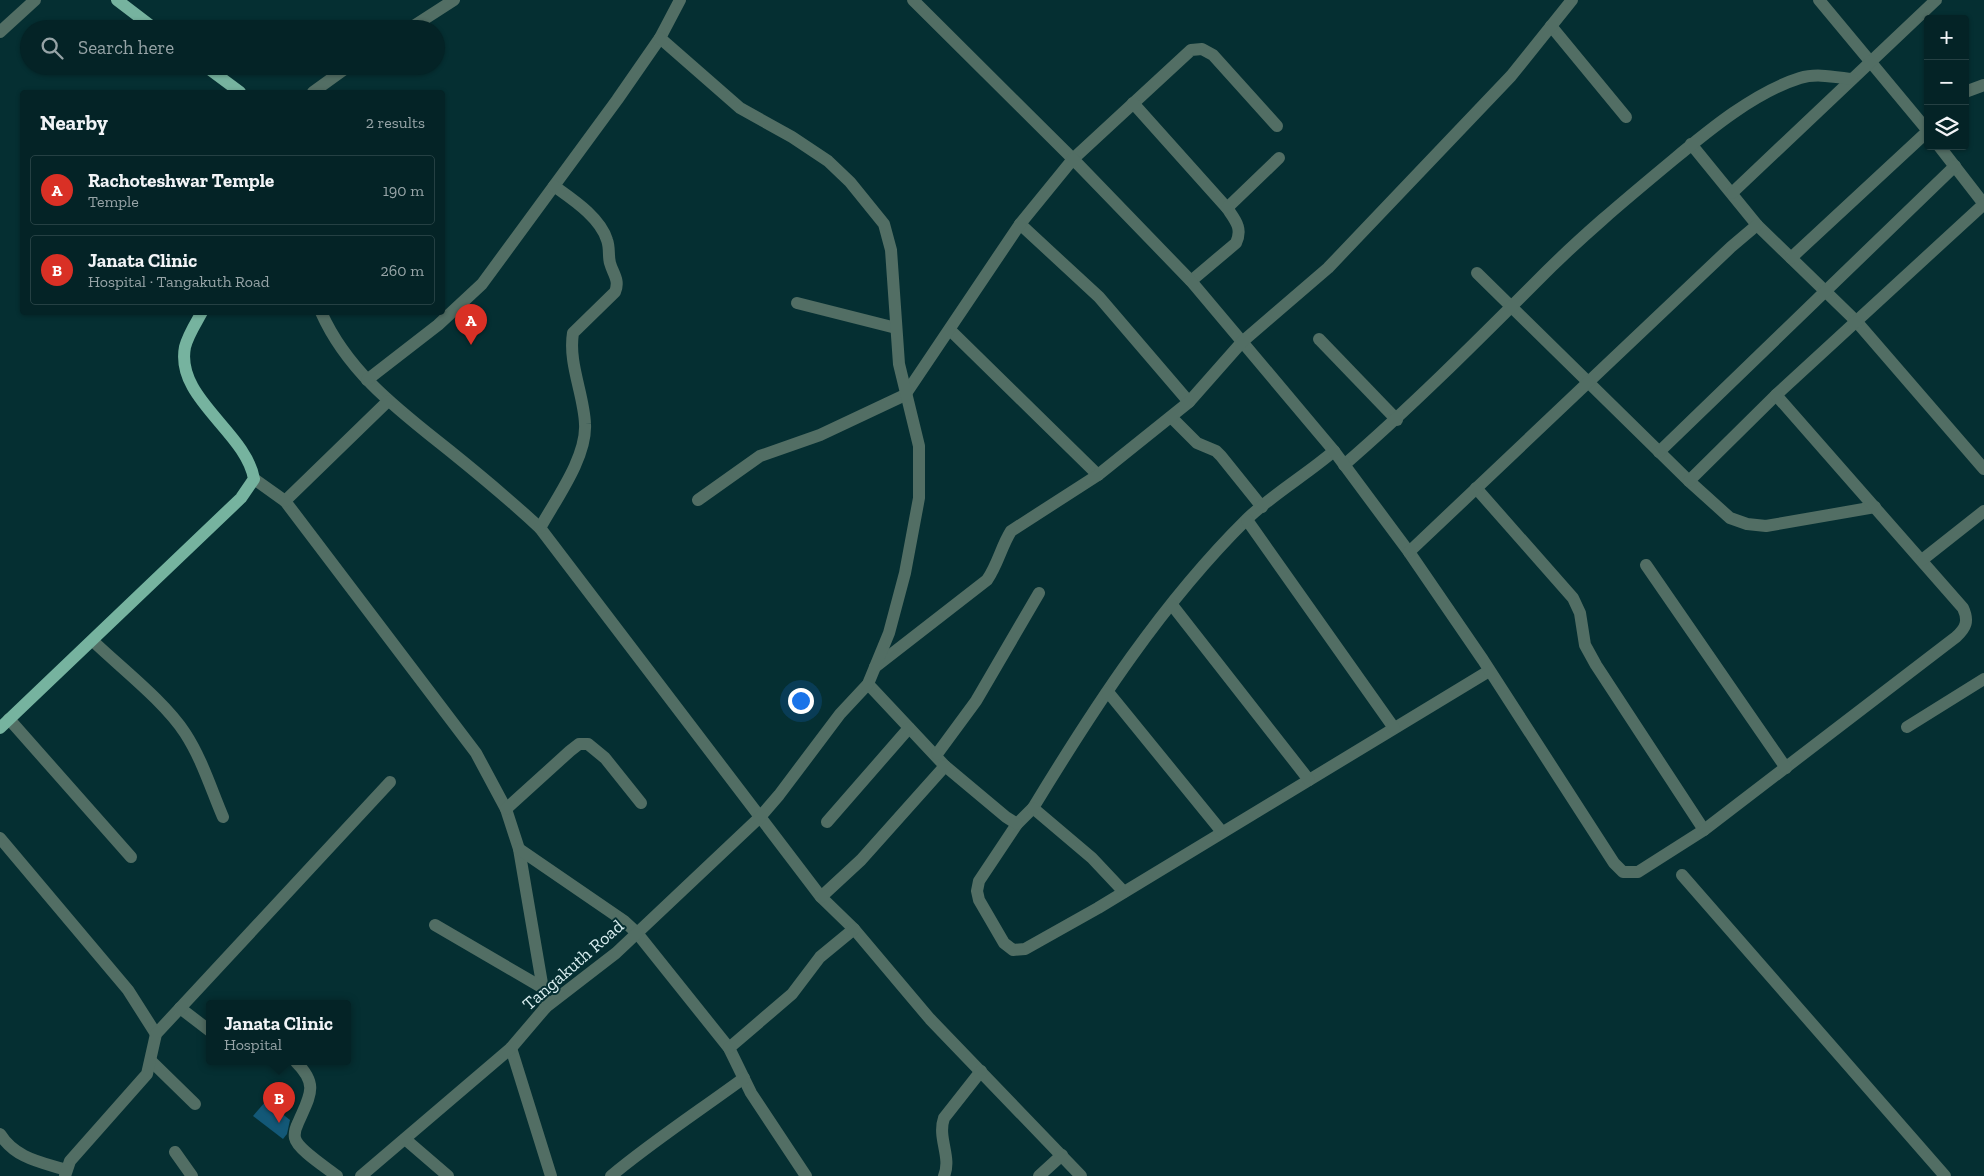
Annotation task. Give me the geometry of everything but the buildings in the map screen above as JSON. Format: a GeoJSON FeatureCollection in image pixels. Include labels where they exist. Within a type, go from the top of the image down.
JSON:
{"type":"FeatureCollection","features":[{"type":"Feature","properties":{"kind":"main road"},"geometry":{"type":"LineString","coordinates":[[117,0],[143,20]]}},
{"type":"Feature","properties":{"kind":"main road"},"geometry":{"type":"LineString","coordinates":[[217,75],[237,90]]}},
{"type":"Feature","properties":{"kind":"main road"},"geometry":{"type":"LineString","coordinates":[[5,723],[241,498],[254,479],[252,467],[245,454],[195,389],[186,371],[184,358],[186,345],[201,315]]}},
{"type":"Feature","properties":{"kind":"street"},"geometry":{"type":"LineString","coordinates":[[0,32],[35,0]]}},
{"type":"Feature","properties":{"kind":"street"},"geometry":{"type":"LineString","coordinates":[[423,20],[454,0]]}},
{"type":"Feature","properties":{"kind":"street"},"geometry":{"type":"LineString","coordinates":[[366,380],[438,325],[482,284],[660,38],[680,0]]}},
{"type":"Feature","properties":{"kind":"street"},"geometry":{"type":"LineString","coordinates":[[913,0],[1191,281],[1334,451],[1409,552],[1614,863],[1623,872],[1638,872],[1704,830],[1963,631],[1967,624],[1967,616],[1963,608],[1776,394]]}},
{"type":"Feature","properties":{"kind":"street"},"geometry":{"type":"LineString","coordinates":[[875,668],[986,580],[996,567],[1003,544],[1011,531],[1098,475],[1189,402],[1242,342],[1328,268],[1511,76],[1572,0]]}},
{"type":"Feature","properties":{"kind":"street"},"geometry":{"type":"LineString","coordinates":[[1820,0],[1924,126]]}},
{"type":"Feature","properties":{"kind":"street"},"geometry":{"type":"LineString","coordinates":[[1915,20],[1926,0]]}},
{"type":"Feature","properties":{"kind":"street"},"geometry":{"type":"LineString","coordinates":[[1732,193],[1936,0]]}},
{"type":"Feature","properties":{"kind":"street"},"geometry":{"type":"LineString","coordinates":[[1551,26],[1626,117]]}},
{"type":"Feature","properties":{"kind":"street","name":"Tangakuth Road"},"geometry":{"type":"LineString","coordinates":[[360,1176],[511,1048],[546,1007],[616,953],[760,817],[779,795],[840,714],[868,684],[888,632],[905,573],[919,498],[919,446],[905,395],[899,364],[891,250],[884,224],[850,182],[821,156],[792,137],[740,108],[660,38]]}},
{"type":"Feature","properties":{"kind":"street"},"geometry":{"type":"LineString","coordinates":[[698,500],[760,456],[820,434],[905,395],[1020,224],[1072,159],[1191,50],[1202,49],[1213,55],[1277,126]]}},
{"type":"Feature","properties":{"kind":"street"},"geometry":{"type":"LineString","coordinates":[[316,90],[337,75]]}},
{"type":"Feature","properties":{"kind":"street"},"geometry":{"type":"LineString","coordinates":[[1344,465],[1397,420],[1512,308],[1536,282],[1637,189],[1691,144],[1776,87],[1802,78],[1822,76],[1852,79]]}},
{"type":"Feature","properties":{"kind":"street"},"geometry":{"type":"LineString","coordinates":[[1969,91],[1984,85]]}},
{"type":"Feature","properties":{"kind":"street"},"geometry":{"type":"LineString","coordinates":[[1133,103],[1227,208],[1240,228],[1239,237],[1236,242],[1191,281]]}},
{"type":"Feature","properties":{"kind":"street"},"geometry":{"type":"LineString","coordinates":[[1791,258],[1924,135]]}},
{"type":"Feature","properties":{"kind":"street"},"geometry":{"type":"LineString","coordinates":[[1691,144],[1757,225],[1856,321],[1984,469]]}},
{"type":"Feature","properties":{"kind":"street"},"geometry":{"type":"LineString","coordinates":[[1689,481],[1776,394],[1984,204],[1942,150]]}},
{"type":"Feature","properties":{"kind":"street"},"geometry":{"type":"LineString","coordinates":[[1227,208],[1280,158]]}},
{"type":"Feature","properties":{"kind":"street"},"geometry":{"type":"LineString","coordinates":[[1659,452],[1824,290],[1955,166]]}},
{"type":"Feature","properties":{"kind":"street"},"geometry":{"type":"LineString","coordinates":[[540,528],[578,458],[585,439],[586,422],[573,349],[573,333],[615,292],[618,285],[609,258],[607,239],[600,227],[580,206],[554,186]]}},
{"type":"Feature","properties":{"kind":"street"},"geometry":{"type":"LineString","coordinates":[[1020,224],[1099,297],[1189,402]]}},
{"type":"Feature","properties":{"kind":"street"},"geometry":{"type":"LineString","coordinates":[[1409,552],[1731,247],[1757,225]]}},
{"type":"Feature","properties":{"kind":"street"},"geometry":{"type":"LineString","coordinates":[[1476,273],[1689,481],[1730,518],[1747,524],[1766,526],[1875,507]]}},
{"type":"Feature","properties":{"kind":"street"},"geometry":{"type":"LineString","coordinates":[[797,303],[896,328]]}},
{"type":"Feature","properties":{"kind":"street"},"geometry":{"type":"LineString","coordinates":[[323,315],[347,358],[366,380],[388,401],[501,492],[540,528],[821,897],[854,929],[930,1019],[1080,1176]]}},
{"type":"Feature","properties":{"kind":"street"},"geometry":{"type":"LineString","coordinates":[[950,330],[1098,475]]}},
{"type":"Feature","properties":{"kind":"street"},"geometry":{"type":"LineString","coordinates":[[1319,339],[1397,420]]}},
{"type":"Feature","properties":{"kind":"street"},"geometry":{"type":"LineString","coordinates":[[285,501],[388,401]]}},
{"type":"Feature","properties":{"kind":"street"},"geometry":{"type":"LineString","coordinates":[[1171,417],[1196,443],[1216,451],[1262,507]]}},
{"type":"Feature","properties":{"kind":"street"},"geometry":{"type":"LineString","coordinates":[[1334,451],[1262,507],[1217,550],[1137,650],[1033,808],[1017,824],[979,881],[976,891],[979,900],[1004,944],[1014,950],[1025,949],[1124,892],[1489,671]]}},
{"type":"Feature","properties":{"kind":"street"},"geometry":{"type":"LineString","coordinates":[[254,479],[285,501],[476,753],[506,809],[519,849],[546,1007]]}},
{"type":"Feature","properties":{"kind":"street"},"geometry":{"type":"LineString","coordinates":[[1476,488],[1573,598],[1580,613],[1585,645],[1596,665],[1704,830]]}},
{"type":"Feature","properties":{"kind":"street"},"geometry":{"type":"LineString","coordinates":[[1922,560],[1984,511]]}},
{"type":"Feature","properties":{"kind":"street"},"geometry":{"type":"LineString","coordinates":[[1247,520],[1394,728]]}},
{"type":"Feature","properties":{"kind":"street"},"geometry":{"type":"LineString","coordinates":[[1646,565],[1786,768]]}},
{"type":"Feature","properties":{"kind":"street"},"geometry":{"type":"LineString","coordinates":[[937,754],[976,701],[1039,593]]}},
{"type":"Feature","properties":{"kind":"street"},"geometry":{"type":"LineString","coordinates":[[1172,605],[1308,780]]}},
{"type":"Feature","properties":{"kind":"street"},"geometry":{"type":"LineString","coordinates":[[93,641],[171,715],[184,732],[196,752],[223,817]]}},
{"type":"Feature","properties":{"kind":"street"},"geometry":{"type":"LineString","coordinates":[[1906,727],[1984,678]]}},
{"type":"Feature","properties":{"kind":"street"},"geometry":{"type":"LineString","coordinates":[[868,684],[909,728],[937,754],[945,766],[1017,824]]}},
{"type":"Feature","properties":{"kind":"street"},"geometry":{"type":"LineString","coordinates":[[1108,692],[1222,832]]}},
{"type":"Feature","properties":{"kind":"street"},"geometry":{"type":"LineString","coordinates":[[5,723],[131,857]]}},
{"type":"Feature","properties":{"kind":"street"},"geometry":{"type":"LineString","coordinates":[[827,822],[909,728]]}},
{"type":"Feature","properties":{"kind":"street"},"geometry":{"type":"LineString","coordinates":[[506,809],[570,750],[580,744],[588,744],[605,758],[641,804]]}},
{"type":"Feature","properties":{"kind":"street"},"geometry":{"type":"LineString","coordinates":[[821,897],[861,860],[945,766]]}},
{"type":"Feature","properties":{"kind":"street"},"geometry":{"type":"LineString","coordinates":[[0,1134],[13,1150],[25,1157],[65,1173],[70,1161],[148,1074],[152,1062],[156,1034],[390,782]]}},
{"type":"Feature","properties":{"kind":"street"},"geometry":{"type":"LineString","coordinates":[[1033,808],[1092,858],[1124,892]]}},
{"type":"Feature","properties":{"kind":"street"},"geometry":{"type":"LineString","coordinates":[[0,838],[128,990],[156,1034]]}},
{"type":"Feature","properties":{"kind":"street"},"geometry":{"type":"LineString","coordinates":[[519,849],[624,921],[637,933],[729,1048],[744,1078],[806,1176]]}},
{"type":"Feature","properties":{"kind":"street"},"geometry":{"type":"LineString","coordinates":[[1682,875],[1945,1176]]}},
{"type":"Feature","properties":{"kind":"street"},"geometry":{"type":"LineString","coordinates":[[435,925],[543,988]]}},
{"type":"Feature","properties":{"kind":"street"},"geometry":{"type":"LineString","coordinates":[[729,1048],[792,994],[820,957],[854,929]]}},
{"type":"Feature","properties":{"kind":"street"},"geometry":{"type":"LineString","coordinates":[[180,1008],[206,1028]]}},
{"type":"Feature","properties":{"kind":"street"},"geometry":{"type":"LineString","coordinates":[[511,1048],[551,1176]]}},
{"type":"Feature","properties":{"kind":"street"},"geometry":{"type":"LineString","coordinates":[[152,1062],[194,1104]]}},
{"type":"Feature","properties":{"kind":"street"},"geometry":{"type":"LineString","coordinates":[[299,1065],[307,1073],[311,1083],[310,1094],[296,1126],[294,1137],[300,1146],[337,1176]]}},
{"type":"Feature","properties":{"kind":"street"},"geometry":{"type":"LineString","coordinates":[[944,1176],[946,1159],[942,1125],[944,1118],[980,1071]]}},
{"type":"Feature","properties":{"kind":"street"},"geometry":{"type":"LineString","coordinates":[[611,1176],[642,1151],[680,1126],[744,1078]]}},
{"type":"Feature","properties":{"kind":"street"},"geometry":{"type":"LineString","coordinates":[[405,1139],[448,1176]]}},
{"type":"Feature","properties":{"kind":"street"},"geometry":{"type":"LineString","coordinates":[[175,1152],[192,1176]]}},
{"type":"Feature","properties":{"kind":"street"},"geometry":{"type":"LineString","coordinates":[[1039,1176],[1062,1155]]}},
{"type":"Feature","properties":{"kind":"place","name":"Rachoteshwar Temple"},"geometry":{"type":"Point","coordinates":[471,345]}},
{"type":"Feature","properties":{"kind":"place","name":"Janata Clinic"},"geometry":{"type":"Point","coordinates":[279,1123]}}]}
